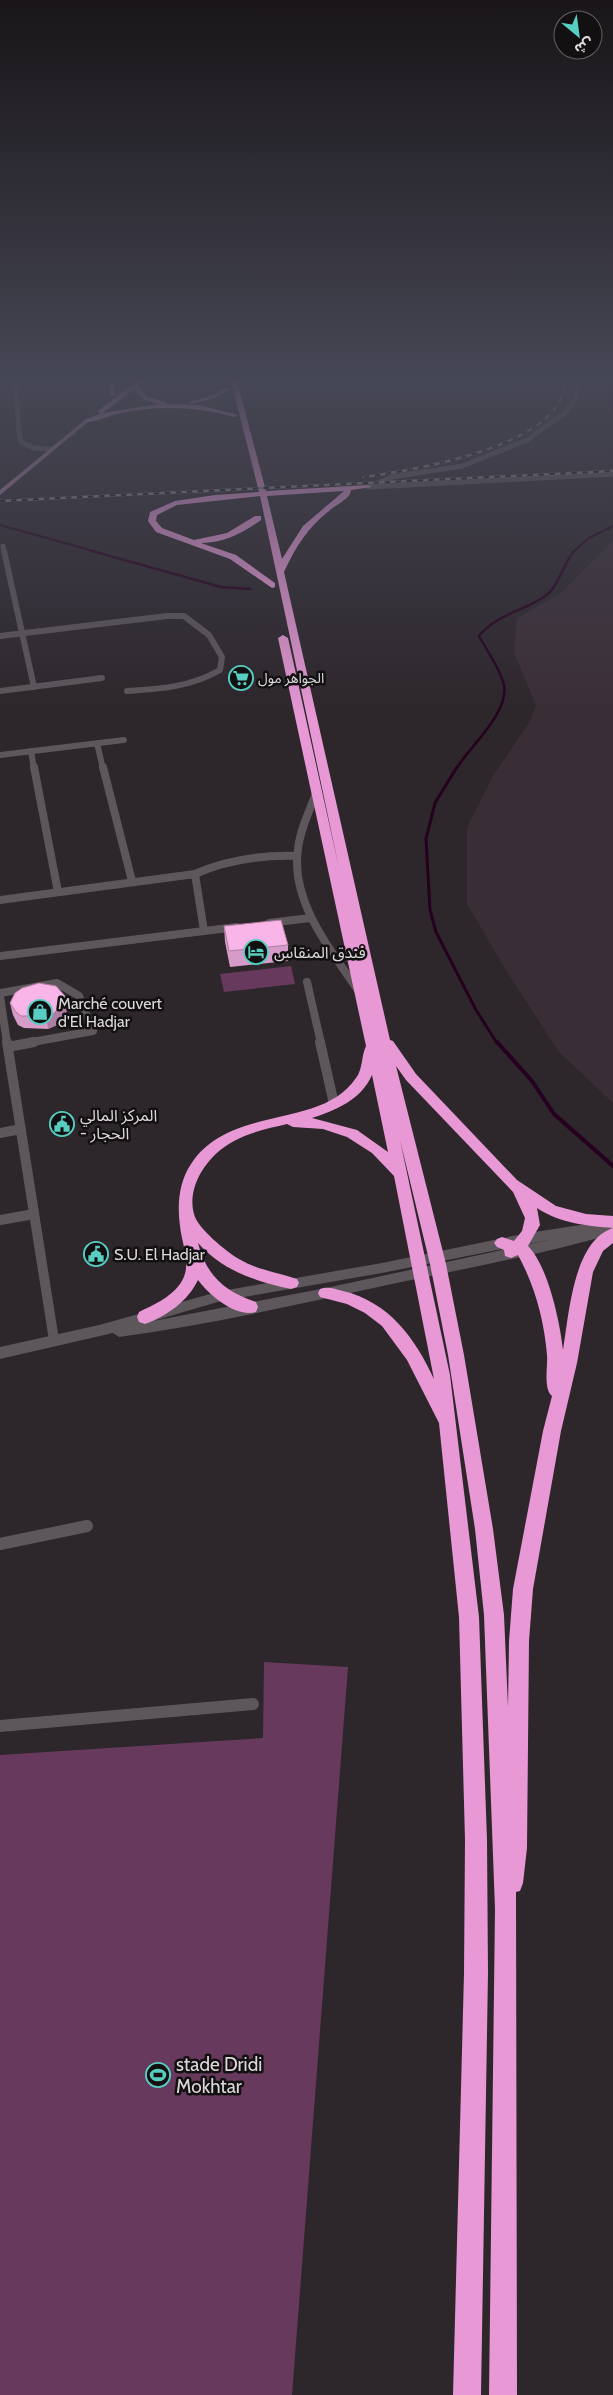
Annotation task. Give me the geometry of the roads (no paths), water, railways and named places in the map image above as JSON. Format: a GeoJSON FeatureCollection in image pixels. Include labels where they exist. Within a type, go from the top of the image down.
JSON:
{"type":"FeatureCollection","features":[{"type":"Feature","properties":{"kind":"highway"},"geometry":{"type":"LineString","coordinates":[[257,493],[258,518],[276,578],[317,791],[362,997],[377,1037],[438,1264],[456,1355],[484,1529],[494,1615],[506,1909],[503,2395]]}},
{"type":"Feature","properties":{"kind":"highway"},"geometry":{"type":"LineString","coordinates":[[276,578],[234,557],[159,530],[152,521],[153,514],[175,503],[215,497],[285,493]]}},
{"type":"Feature","properties":{"kind":"highway"},"geometry":{"type":"LineString","coordinates":[[276,578],[289,550],[300,536],[323,509],[348,493]]}},
{"type":"Feature","properties":{"kind":"highway"},"geometry":{"type":"LineString","coordinates":[[256,496],[276,578],[377,1037],[402,1179],[442,1375],[449,1430],[469,1617],[476,1840],[476,2002],[467,2395]]}},
{"type":"Feature","properties":{"kind":"highway"},"geometry":{"type":"LineString","coordinates":[[184,539],[203,541],[225,538],[235,534],[258,518]]}},
{"type":"Feature","properties":{"kind":"highway"},"geometry":{"type":"LineString","coordinates":[[145,1317],[177,1298],[185,1291],[193,1277],[195,1260],[186,1207],[187,1186],[191,1175],[204,1156],[235,1134],[334,1104],[354,1091],[364,1079],[377,1037]]}},
{"type":"Feature","properties":{"kind":"highway"},"geometry":{"type":"LineString","coordinates":[[377,1037],[411,1077],[512,1184],[531,1210],[532,1228],[516,1247],[538,1280],[555,1345],[556,1378],[552,1431]]}},
{"type":"Feature","properties":{"kind":"highway"},"geometry":{"type":"LineString","coordinates":[[274,1122],[326,1124],[346,1131],[372,1145],[389,1160],[402,1179]]}},
{"type":"Feature","properties":{"kind":"highway"},"geometry":{"type":"LineString","coordinates":[[512,1184],[551,1210],[586,1220],[613,1224]]}},
{"type":"Feature","properties":{"kind":"highway"},"geometry":{"type":"LineString","coordinates":[[188,1218],[209,1246],[228,1262],[254,1274],[291,1283]]}},
{"type":"Feature","properties":{"kind":"highway"},"geometry":{"type":"LineString","coordinates":[[506,1909],[513,1877],[516,1848],[518,1641],[523,1589],[552,1431],[569,1363],[587,1265],[597,1247],[613,1234]]}},
{"type":"Feature","properties":{"kind":"highway"},"geometry":{"type":"LineString","coordinates":[[195,1260],[203,1276],[221,1296],[232,1302],[250,1307]]}},
{"type":"Feature","properties":{"kind":"highway"},"geometry":{"type":"LineString","coordinates":[[326,1293],[366,1305],[389,1322],[407,1343],[423,1370],[449,1430]]}},
{"type":"Feature","properties":{"kind":"main road"},"geometry":{"type":"LineString","coordinates":[[0,1353],[99,1331],[221,1296],[291,1283],[465,1264],[516,1247],[613,1224]]}},
{"type":"Feature","properties":{"kind":"main road"},"geometry":{"type":"LineString","coordinates":[[99,1331],[150,1327],[326,1293],[458,1252],[516,1247],[613,1230]]}},
{"type":"Feature","properties":{"kind":"street"},"geometry":{"type":"LineString","coordinates":[[3,546],[34,687]]}},
{"type":"Feature","properties":{"kind":"street"},"geometry":{"type":"LineString","coordinates":[[0,636],[167,616],[184,616],[209,635],[222,657],[220,670],[207,680],[127,692]]}},
{"type":"Feature","properties":{"kind":"street"},"geometry":{"type":"LineString","coordinates":[[0,691],[102,678]]}},
{"type":"Feature","properties":{"kind":"street"},"geometry":{"type":"LineString","coordinates":[[0,755],[124,740]]}},
{"type":"Feature","properties":{"kind":"street"},"geometry":{"type":"LineString","coordinates":[[97,743],[132,882]]}},
{"type":"Feature","properties":{"kind":"street"},"geometry":{"type":"LineString","coordinates":[[31,751],[58,892]]}},
{"type":"Feature","properties":{"kind":"street"},"geometry":{"type":"LineString","coordinates":[[317,791],[304,826],[297,856],[310,918],[362,997]]}},
{"type":"Feature","properties":{"kind":"street"},"geometry":{"type":"LineString","coordinates":[[0,900],[195,874],[210,866],[243,858],[297,856]]}},
{"type":"Feature","properties":{"kind":"street"},"geometry":{"type":"LineString","coordinates":[[195,874],[204,931]]}},
{"type":"Feature","properties":{"kind":"street"},"geometry":{"type":"LineString","coordinates":[[262,924],[310,918]]}},
{"type":"Feature","properties":{"kind":"street"},"geometry":{"type":"LineString","coordinates":[[0,956],[243,926]]}},
{"type":"Feature","properties":{"kind":"street"},"geometry":{"type":"LineString","coordinates":[[307,982],[334,1104]]}},
{"type":"Feature","properties":{"kind":"street"},"geometry":{"type":"LineString","coordinates":[[8,1047],[93,1031],[79,996],[56,983],[0,995],[2,1017],[54,1340]]}},
{"type":"Feature","properties":{"kind":"street"},"geometry":{"type":"LineString","coordinates":[[0,1132],[21,1129]]}},
{"type":"Feature","properties":{"kind":"street"},"geometry":{"type":"LineString","coordinates":[[0,1220],[34,1214]]}},
{"type":"Feature","properties":{"kind":"street"},"geometry":{"type":"LineString","coordinates":[[0,1544],[87,1526]]}},
{"type":"Feature","properties":{"kind":"street"},"geometry":{"type":"LineString","coordinates":[[0,1726],[253,1704]]}},
{"type":"Feature","properties":{"kind":"waterway"},"geometry":{"type":"LineString","coordinates":[[0,525],[97,552]]}},
{"type":"Feature","properties":{"kind":"waterway"},"geometry":{"type":"LineString","coordinates":[[574,551],[589,538],[613,526]]}},
{"type":"Feature","properties":{"kind":"waterway"},"geometry":{"type":"LineString","coordinates":[[92,551],[221,587],[250,589]]}},
{"type":"Feature","properties":{"kind":"waterway"},"geometry":{"type":"LineString","coordinates":[[456,769],[495,718],[504,696],[504,685],[500,672],[479,636],[503,617],[548,594],[555,586],[574,551]]}},
{"type":"Feature","properties":{"kind":"waterway"},"geometry":{"type":"LineString","coordinates":[[457,767],[435,803],[426,839],[430,910],[436,932],[476,1010],[497,1043]]}},
{"type":"Feature","properties":{"kind":"waterway"},"geometry":{"type":"LineString","coordinates":[[497,1042],[532,1081],[554,1114],[613,1166]]}},
{"type":"Feature","properties":{"kind":"railway"},"geometry":{"type":"LineString","coordinates":[[0,501],[168,493]]}},
{"type":"Feature","properties":{"kind":"place","name":"الجواهر مول"},"geometry":{"type":"Point","coordinates":[241,678]}},
{"type":"Feature","properties":{"kind":"place","name":"فندق المنقاس"},"geometry":{"type":"Point","coordinates":[256,952]}},
{"type":"Feature","properties":{"kind":"place","name":"Marché couvert d'El Hadjar"},"geometry":{"type":"Point","coordinates":[40,1012]}},
{"type":"Feature","properties":{"kind":"place","name":"المركز المالي - الحجار"},"geometry":{"type":"Point","coordinates":[62,1124]}},
{"type":"Feature","properties":{"kind":"place","name":"S.U. El Hadjar"},"geometry":{"type":"Point","coordinates":[96,1254]}},
{"type":"Feature","properties":{"kind":"place","name":"stade Dridi Mokhtar"},"geometry":{"type":"Point","coordinates":[158,2075]}}]}
